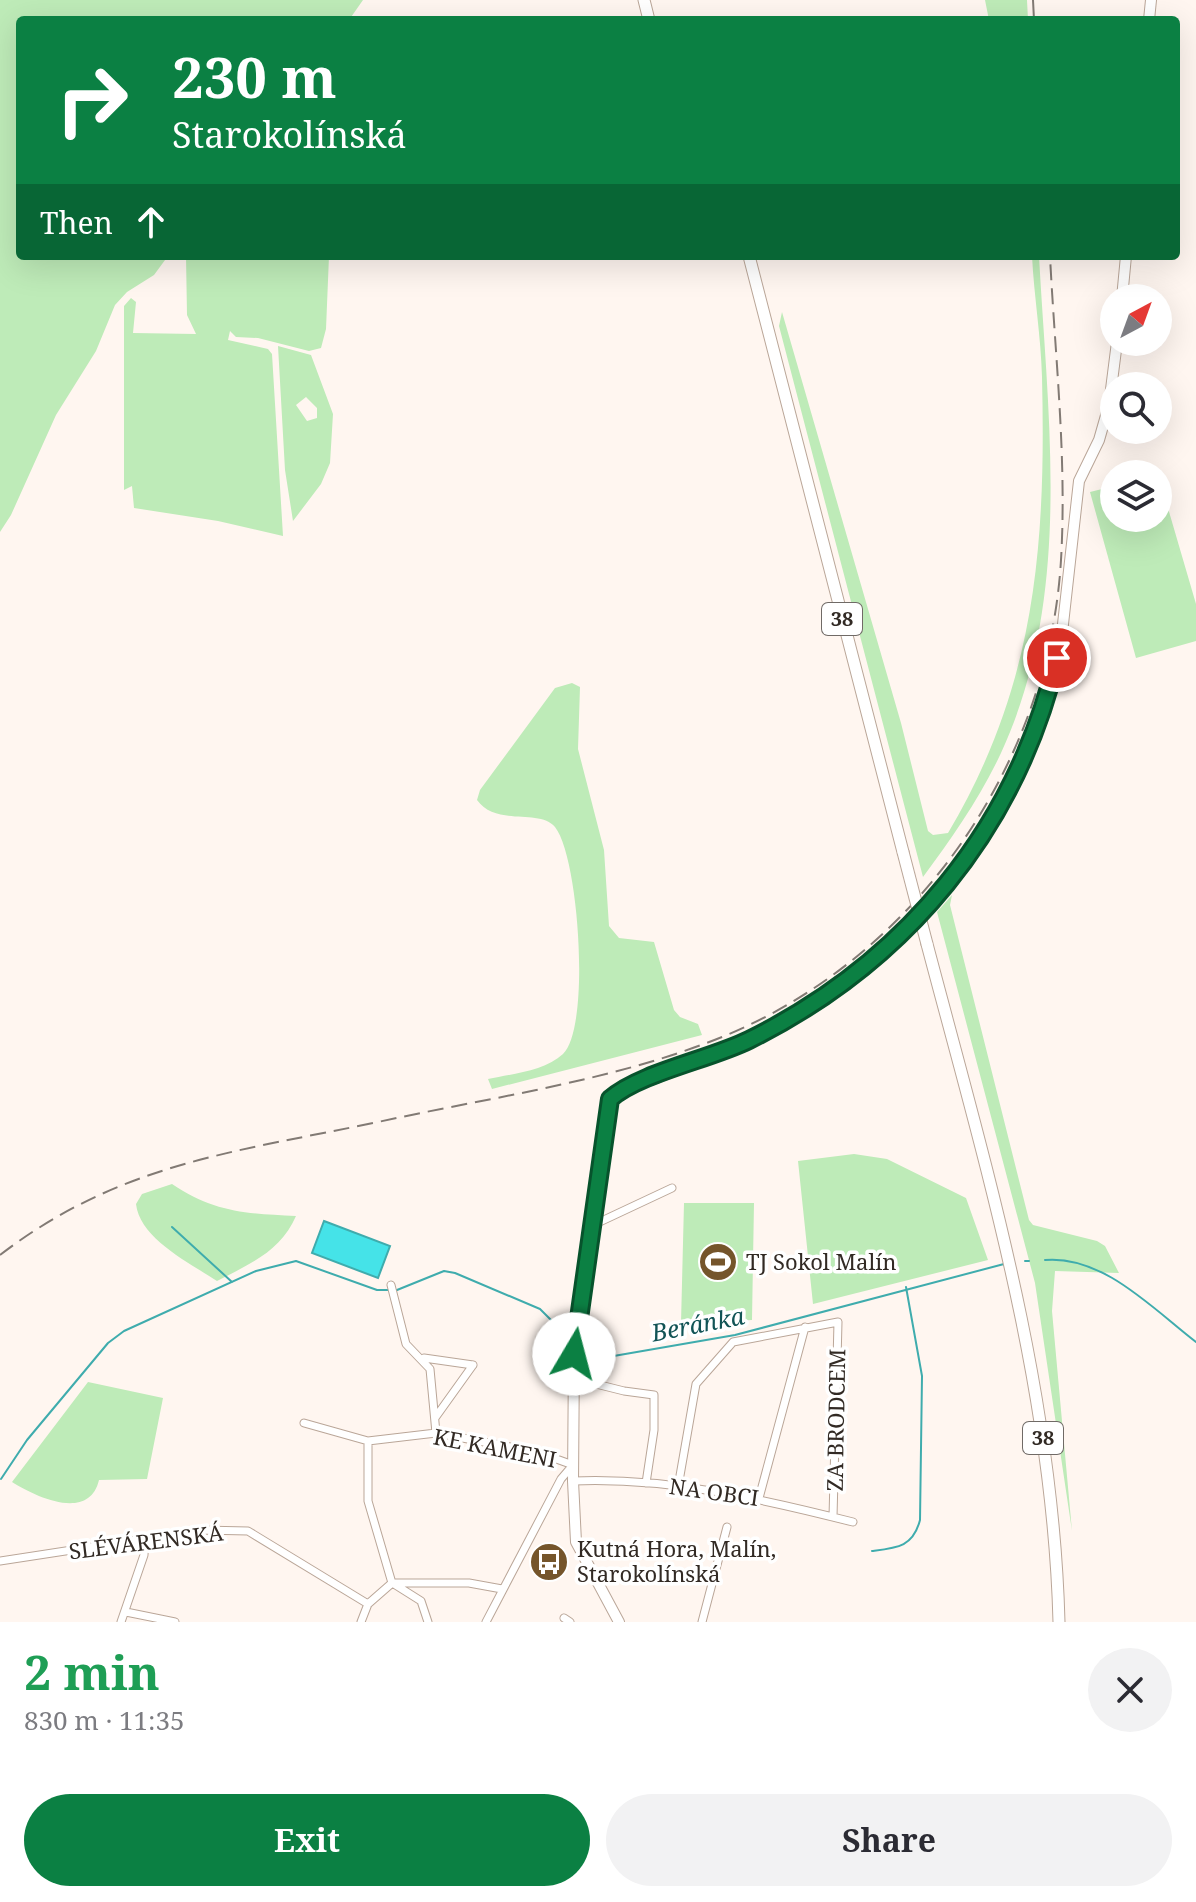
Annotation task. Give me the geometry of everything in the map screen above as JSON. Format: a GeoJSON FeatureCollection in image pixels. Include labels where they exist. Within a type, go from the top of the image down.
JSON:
{"type":"FeatureCollection","features":[{"type":"Feature","properties":{"kind":"main road","name":"38"},"geometry":{"type":"LineString","coordinates":[[750,260],[1024,1326],[1048,1473],[1059,1622]]}},
{"type":"Feature","properties":{"kind":"street"},"geometry":{"type":"LineString","coordinates":[[1123,284],[1126,260]]}},
{"type":"Feature","properties":{"kind":"street"},"geometry":{"type":"LineString","coordinates":[[618,1622],[576,1542],[573,1481],[573,1368],[610,1099],[660,1074],[752,1039],[858,974],[925,912],[993,822],[1025,758],[1051,684],[1062,633],[1079,481],[1103,427],[1115,356]]}},
{"type":"Feature","properties":{"kind":"street"},"geometry":{"type":"LineString","coordinates":[[591,1226],[672,1188]]}},
{"type":"Feature","properties":{"kind":"street"},"geometry":{"type":"LineString","coordinates":[[391,1285],[406,1344],[423,1358],[430,1369],[436,1433]]}},
{"type":"Feature","properties":{"kind":"street","name":"ZA BRODCEM"},"geometry":{"type":"LineString","coordinates":[[805,1327],[838,1322],[833,1517]]}},
{"type":"Feature","properties":{"kind":"street"},"geometry":{"type":"LineString","coordinates":[[678,1487],[696,1384],[733,1342],[805,1327],[759,1498]]}},
{"type":"Feature","properties":{"kind":"street"},"geometry":{"type":"LineString","coordinates":[[423,1358],[473,1365],[433,1420]]}},
{"type":"Feature","properties":{"kind":"street"},"geometry":{"type":"LineString","coordinates":[[573,1368],[624,1391],[654,1395],[654,1430],[646,1483]]}},
{"type":"Feature","properties":{"kind":"street","name":"KE KAMENI"},"geometry":{"type":"LineString","coordinates":[[304,1423],[368,1441],[436,1433],[537,1452],[573,1465]]}},
{"type":"Feature","properties":{"kind":"street"},"geometry":{"type":"LineString","coordinates":[[368,1441],[368,1501],[392,1583],[421,1601],[428,1622]]}},
{"type":"Feature","properties":{"kind":"street"},"geometry":{"type":"LineString","coordinates":[[486,1622],[561,1479],[573,1465]]}},
{"type":"Feature","properties":{"kind":"street","name":"NA OBCI"},"geometry":{"type":"LineString","coordinates":[[573,1481],[646,1483],[759,1498],[853,1522]]}},
{"type":"Feature","properties":{"kind":"street"},"geometry":{"type":"LineString","coordinates":[[702,1622],[727,1527]]}},
{"type":"Feature","properties":{"kind":"street","name":"SLÉVÁRENSKÁ"},"geometry":{"type":"LineString","coordinates":[[0,1561],[202,1530],[256,1534],[368,1604]]}},
{"type":"Feature","properties":{"kind":"street"},"geometry":{"type":"LineString","coordinates":[[121,1622],[144,1555],[145,1540]]}},
{"type":"Feature","properties":{"kind":"street"},"geometry":{"type":"LineString","coordinates":[[361,1622],[368,1604],[392,1583],[455,1583],[502,1589]]}},
{"type":"Feature","properties":{"kind":"street"},"geometry":{"type":"LineString","coordinates":[[126,1612],[169,1621]]}},
{"type":"Feature","properties":{"kind":"green space"},"geometry":{"type":"Polygon","coordinates":[[[0,0],[363,0],[352,16],[16,16],[16,260],[165,260],[154,275],[127,292],[115,305],[96,351],[56,415],[11,515],[0,532],[0,0]]]}},
{"type":"Feature","properties":{"kind":"green space"},"geometry":{"type":"Polygon","coordinates":[[[985,0],[1027,0],[1028,16],[988,16],[985,0]]]}},
{"type":"Feature","properties":{"kind":"green space"},"geometry":{"type":"Polygon","coordinates":[[[186,260],[329,260],[326,329],[321,348],[309,351],[258,338],[236,337],[230,331],[228,340],[268,349],[272,354],[283,536],[218,521],[134,508],[132,486],[124,490],[124,306],[131,298],[136,302],[133,333],[196,334],[187,315],[186,260]]]}},
{"type":"Feature","properties":{"kind":"green space"},"geometry":{"type":"Polygon","coordinates":[[[1032,260],[1039,260],[1050,445],[1047,571],[1039,633],[1024,693],[1001,753],[965,817],[923,877],[779,326],[782,312],[901,723],[928,831],[933,835],[948,833],[977,778],[1000,723],[1030,612],[1041,498],[1041,362],[1032,260]]]}},
{"type":"Feature","properties":{"kind":"green space"},"geometry":{"type":"Polygon","coordinates":[[[278,346],[311,355],[333,414],[330,463],[321,484],[293,521],[285,470],[278,346]],[[306,397],[296,405],[307,421],[317,418],[317,408],[306,397]]]}},
{"type":"Feature","properties":{"kind":"green space"},"geometry":{"type":"Polygon","coordinates":[[[1100,490],[1100,528],[1090,492],[1100,490]]]}},
{"type":"Feature","properties":{"kind":"green space"},"geometry":{"type":"Polygon","coordinates":[[[1172,522],[1196,604],[1196,641],[1136,658],[1101,532],[1172,532],[1172,522]]]}},
{"type":"Feature","properties":{"kind":"green space"},"geometry":{"type":"Polygon","coordinates":[[[572,683],[580,687],[578,749],[604,850],[609,926],[619,938],[654,942],[674,1010],[680,1017],[698,1024],[702,1035],[492,1089],[488,1079],[537,1068],[563,1054],[572,1038],[577,1011],[578,942],[570,871],[555,827],[548,821],[495,813],[477,800],[480,790],[555,688],[572,683]]]}},
{"type":"Feature","properties":{"kind":"green space"},"geometry":{"type":"Polygon","coordinates":[[[952,895],[950,905],[1029,1220],[1033,1225],[1097,1241],[1105,1246],[1119,1273],[1055,1271],[1052,1311],[1072,1531],[1035,1283],[937,912],[952,895]]]}},
{"type":"Feature","properties":{"kind":"green space"},"geometry":{"type":"Polygon","coordinates":[[[854,1154],[887,1159],[966,1198],[988,1260],[813,1304],[798,1161],[854,1154]]]}},
{"type":"Feature","properties":{"kind":"green space"},"geometry":{"type":"Polygon","coordinates":[[[172,1184],[202,1201],[231,1210],[296,1216],[282,1239],[273,1247],[253,1262],[217,1281],[168,1249],[156,1239],[140,1217],[136,1204],[142,1194],[172,1184]]]}},
{"type":"Feature","properties":{"kind":"green space","name":"TJ Sokol Malín"},"geometry":{"type":"Polygon","coordinates":[[[684,1203],[754,1203],[752,1320],[681,1323],[684,1203]]]}},
{"type":"Feature","properties":{"kind":"green space"},"geometry":{"type":"Polygon","coordinates":[[[88,1382],[163,1398],[147,1479],[99,1480],[93,1493],[85,1500],[73,1503],[47,1499],[12,1482],[88,1382]]]}},
{"type":"Feature","properties":{"kind":"water"},"geometry":{"type":"Polygon","coordinates":[[[324,1221],[390,1246],[378,1278],[312,1253],[324,1221]]]}},
{"type":"Feature","properties":{"kind":"waterway"},"geometry":{"type":"LineString","coordinates":[[172,1227],[232,1282]]}},
{"type":"Feature","properties":{"kind":"waterway","name":"Beránka"},"geometry":{"type":"LineString","coordinates":[[1045,1260],[1087,1266],[1107,1275],[1145,1300],[1196,1342]]}},
{"type":"Feature","properties":{"kind":"waterway","name":"Beránka"},"geometry":{"type":"LineString","coordinates":[[1,1479],[27,1440],[108,1343],[124,1331],[256,1271],[296,1261],[377,1290],[390,1290]]}},
{"type":"Feature","properties":{"kind":"waterway","name":"Beránka"},"geometry":{"type":"LineString","coordinates":[[579,1362],[735,1335],[1004,1264]]}},
{"type":"Feature","properties":{"kind":"waterway","name":"Beránka"},"geometry":{"type":"LineString","coordinates":[[397,1290],[444,1271],[540,1309],[551,1320],[561,1363],[568,1364]]}},
{"type":"Feature","properties":{"kind":"waterway"},"geometry":{"type":"LineString","coordinates":[[872,1551],[889,1549],[908,1541],[920,1520],[922,1376],[906,1287]]}},
{"type":"Feature","properties":{"kind":"railway"},"geometry":{"type":"LineString","coordinates":[[1033,0],[1034,16]]}},
{"type":"Feature","properties":{"kind":"railway"},"geometry":{"type":"LineString","coordinates":[[0,1255],[45,1224],[90,1200],[180,1165],[275,1142],[595,1077],[722,1037],[791,1003],[854,959],[910,906],[959,846],[999,781],[1030,710],[1051,636],[1061,560],[1063,484],[1050,260]]}},
{"type":"Feature","properties":{"kind":"place","name":"TJ Sokol Malín"},"geometry":{"type":"Point","coordinates":[718,1262]}},
{"type":"Feature","properties":{"kind":"place","name":"Kutná Hora, Malín, Starokolínská"},"geometry":{"type":"Point","coordinates":[549,1562]}},
{"type":"Feature","properties":{"kind":"route"},"geometry":{"type":"LineString","coordinates":[[574,1354],[610,1099],[660,1074],[752,1039],[824,998],[885,952],[958,873],[993,822],[1025,758],[1045,704],[1057,658]]}}]}
